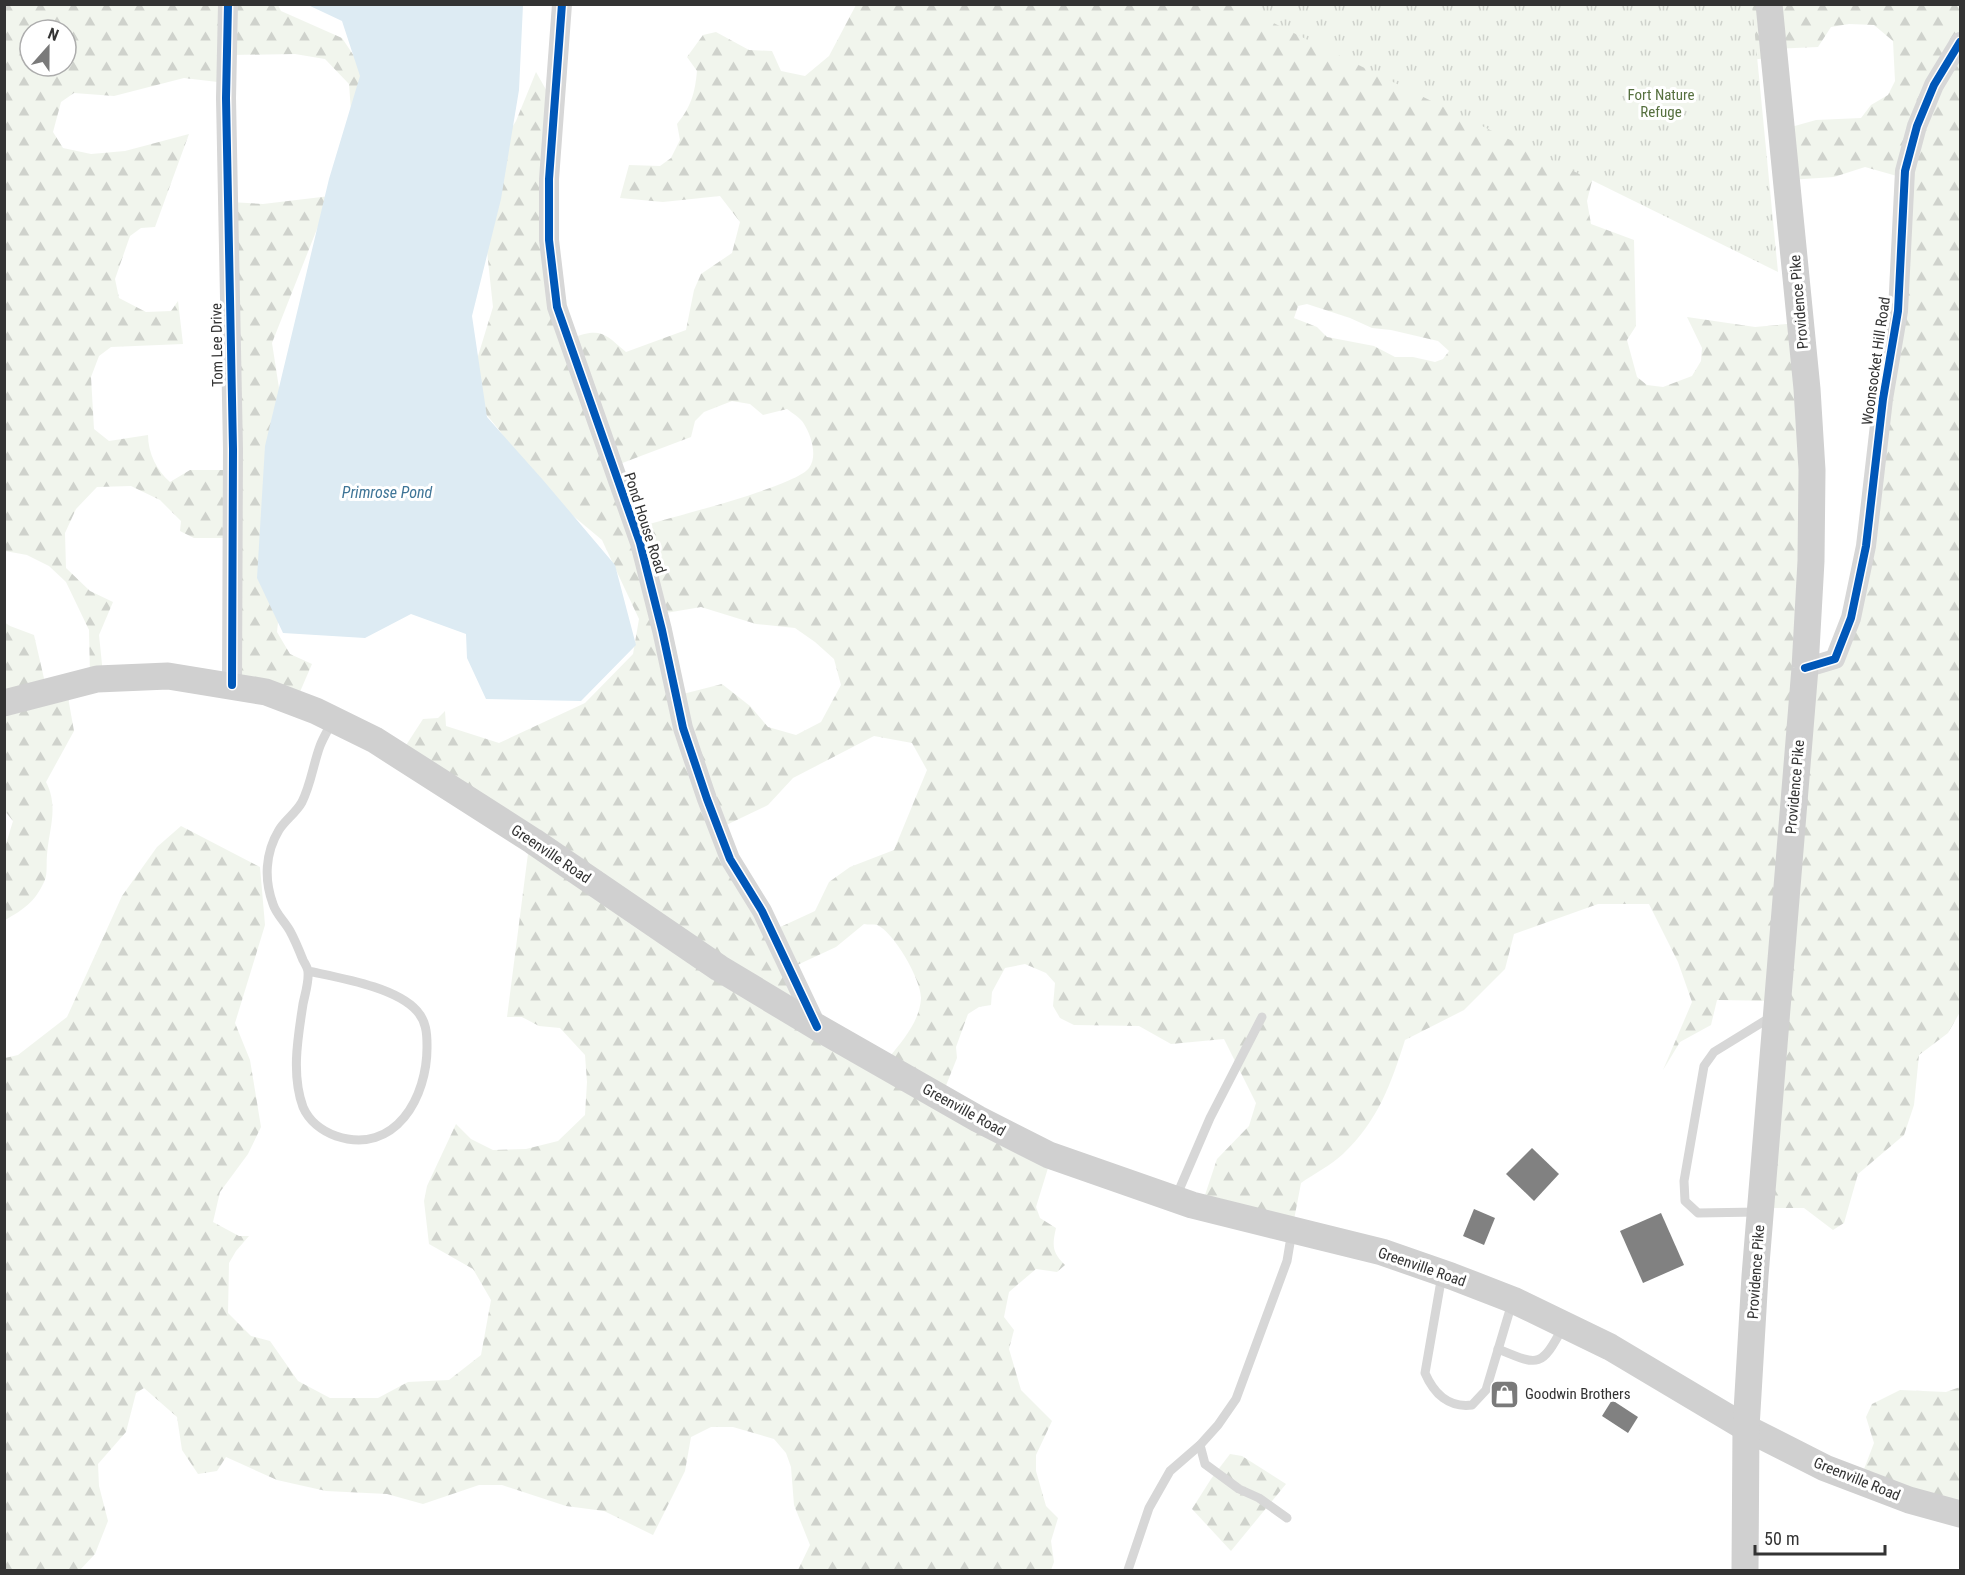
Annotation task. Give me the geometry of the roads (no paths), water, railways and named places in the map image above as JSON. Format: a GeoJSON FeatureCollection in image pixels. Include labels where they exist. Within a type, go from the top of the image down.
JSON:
{"type":"FeatureCollection","features":[{"type":"Feature","properties":{"kind":"main road","name":"Providence Pike"},"geometry":{"type":"LineString","coordinates":[[1745,1570],[1746,1428],[1760,1212],[1805,668],[1811,561],[1812,470],[1807,389],[1769,4]]}},
{"type":"Feature","properties":{"kind":"main road","name":"Greenville Road"},"geometry":{"type":"LineString","coordinates":[[4,703],[97,679],[168,676],[266,692],[375,740],[533,841],[719,968],[978,1119],[1049,1155],[1175,1199],[1382,1252],[1513,1300],[1610,1347],[1746,1428],[1825,1468],[1909,1500],[1960,1514]]}},
{"type":"Feature","properties":{"kind":"street","name":"Tom Lee Drive"},"geometry":{"type":"LineString","coordinates":[[228,4],[226,110],[233,449],[232,685]]}},
{"type":"Feature","properties":{"kind":"street","name":"Pond House Road"},"geometry":{"type":"LineString","coordinates":[[562,4],[549,179],[549,240],[557,307],[640,543],[683,728],[707,799],[730,860],[762,911],[817,1027]]}},
{"type":"Feature","properties":{"kind":"street","name":"Woonsocket Hill Road"},"geometry":{"type":"LineString","coordinates":[[1805,668],[1835,659],[1851,618],[1866,546],[1883,399],[1898,310],[1905,171],[1917,126],[1930,96],[1960,42]]}},
{"type":"Feature","properties":{"kind":"lane"},"geometry":{"type":"LineString","coordinates":[[308,971],[393,994],[417,1011],[426,1028],[427,1054],[424,1081],[411,1111],[395,1128],[377,1137],[350,1140],[325,1132],[312,1121],[304,1108],[297,1066],[308,971],[290,931],[274,907],[267,872],[270,848],[280,830],[301,804],[311,780],[320,746],[333,720]]}},
{"type":"Feature","properties":{"kind":"lane"},"geometry":{"type":"LineString","coordinates":[[1760,1212],[1698,1213],[1685,1201],[1684,1181],[1704,1066],[1714,1052],[1777,1014]]}},
{"type":"Feature","properties":{"kind":"lane"},"geometry":{"type":"LineString","coordinates":[[1175,1199],[1210,1118],[1262,1017]]}},
{"type":"Feature","properties":{"kind":"lane"},"geometry":{"type":"LineString","coordinates":[[1128,1570],[1149,1509],[1170,1471],[1200,1445],[1218,1425],[1236,1399],[1287,1261],[1293,1229]]}},
{"type":"Feature","properties":{"kind":"lane"},"geometry":{"type":"LineString","coordinates":[[1442,1273],[1425,1373],[1429,1383],[1443,1400],[1460,1407],[1472,1405],[1486,1390],[1513,1300]]}},
{"type":"Feature","properties":{"kind":"lane"},"geometry":{"type":"LineString","coordinates":[[1498,1349],[1530,1362],[1541,1359],[1551,1350],[1564,1324]]}},
{"type":"Feature","properties":{"kind":"lane"},"geometry":{"type":"LineString","coordinates":[[1200,1445],[1205,1464],[1239,1489],[1259,1498],[1287,1518]]}},
{"type":"Feature","properties":{"kind":"water","name":"Primrose Pond"},"geometry":{"type":"Polygon","coordinates":[[[308,5],[523,5],[519,90],[501,199],[472,316],[487,417],[615,565],[636,645],[581,701],[486,699],[467,658],[466,634],[411,614],[365,638],[283,633],[257,578],[265,446],[329,179],[360,76],[342,21],[308,5]]]}},
{"type":"Feature","properties":{"kind":"place","name":"Goodwin Brothers"},"geometry":{"type":"Point","coordinates":[1504,1394]}},
{"type":"Feature","properties":{"kind":"park label","name":"Fort Nature Refuge"},"geometry":{"type":"Point","coordinates":[1661,104]}}]}
